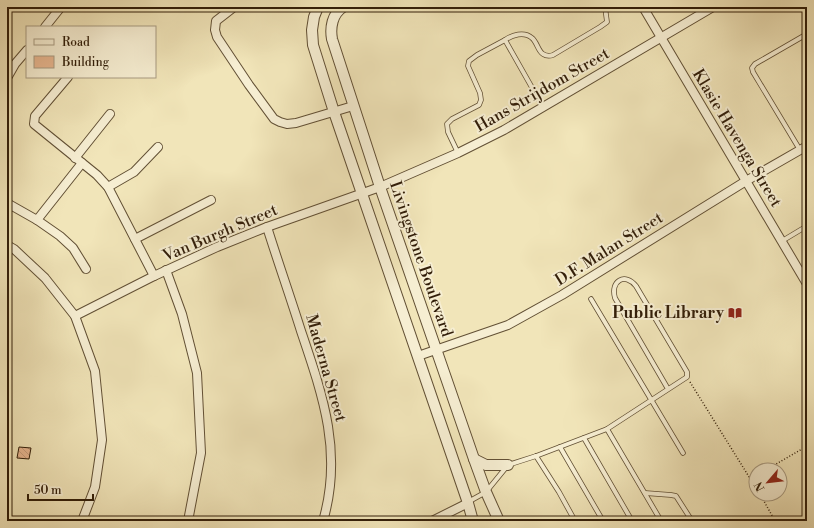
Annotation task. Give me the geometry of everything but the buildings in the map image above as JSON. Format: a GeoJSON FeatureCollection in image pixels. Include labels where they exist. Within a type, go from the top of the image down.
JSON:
{"type":"FeatureCollection","features":[{"type":"Feature","properties":{"kind":"street"},"geometry":{"type":"LineString","coordinates":[[46,26],[61,7]]}},
{"type":"Feature","properties":{"kind":"street"},"geometry":{"type":"LineString","coordinates":[[234,7],[216,21],[215,30],[249,85],[274,119],[287,124],[353,106]]}},
{"type":"Feature","properties":{"kind":"street"},"geometry":{"type":"LineString","coordinates":[[318,7],[314,17],[312,30],[313,45],[334,112],[473,521]]}},
{"type":"Feature","properties":{"kind":"street","name":"Klasie Havenga Street"},"geometry":{"type":"LineString","coordinates":[[643,7],[807,284]]}},
{"type":"Feature","properties":{"kind":"street","name":"Hans Strijdom Street"},"geometry":{"type":"LineString","coordinates":[[380,187],[458,153],[504,130],[714,7]]}},
{"type":"Feature","properties":{"kind":"street","name":"Livingstone Boulevard"},"geometry":{"type":"LineString","coordinates":[[340,8],[333,19],[331,32],[353,106],[474,459],[486,492],[499,521]]}},
{"type":"Feature","properties":{"kind":"street"},"geometry":{"type":"LineString","coordinates":[[7,78],[15,64],[26,51]]}},
{"type":"Feature","properties":{"kind":"street"},"geometry":{"type":"LineString","coordinates":[[67,78],[35,116],[34,122],[36,126],[79,160],[108,187],[154,276]]}},
{"type":"Feature","properties":{"kind":"street"},"geometry":{"type":"LineString","coordinates":[[37,220],[110,114]]}},
{"type":"Feature","properties":{"kind":"street"},"geometry":{"type":"LineString","coordinates":[[108,187],[134,172],[158,147]]}},
{"type":"Feature","properties":{"kind":"street","name":"D.F. Malan Street"},"geometry":{"type":"LineString","coordinates":[[418,356],[508,326],[562,295],[746,180],[804,148]]}},
{"type":"Feature","properties":{"kind":"street","name":"Van Burgh Street"},"geometry":{"type":"LineString","coordinates":[[75,316],[166,270],[217,247],[267,227],[380,187]]}},
{"type":"Feature","properties":{"kind":"street","name":"Van Burgh Street"},"geometry":{"type":"LineString","coordinates":[[135,239],[212,200]]}},
{"type":"Feature","properties":{"kind":"street"},"geometry":{"type":"LineString","coordinates":[[7,203],[37,220],[60,236],[73,248],[86,270]]}},
{"type":"Feature","properties":{"kind":"street","name":"Maderna Street"},"geometry":{"type":"LineString","coordinates":[[267,227],[320,386],[330,434],[332,472],[323,521]]}},
{"type":"Feature","properties":{"kind":"street"},"geometry":{"type":"LineString","coordinates":[[7,245],[14,249],[45,278],[75,316],[95,371],[102,440],[95,487],[82,521]]}},
{"type":"Feature","properties":{"kind":"street"},"geometry":{"type":"LineString","coordinates":[[166,270],[182,314],[197,373],[201,453],[188,521]]}},
{"type":"Feature","properties":{"kind":"street"},"geometry":{"type":"LineString","coordinates":[[474,459],[486,465],[508,465]]}},
{"type":"Feature","properties":{"kind":"street"},"geometry":{"type":"LineString","coordinates":[[432,521],[468,503]]}},
{"type":"Feature","properties":{"kind":"lane"},"geometry":{"type":"LineString","coordinates":[[458,153],[448,132],[447,124],[452,119],[479,105],[481,100],[480,93],[468,66],[469,61],[505,40],[520,34],[532,38],[542,54],[548,56],[553,55],[587,36],[607,22],[605,7]]}},
{"type":"Feature","properties":{"kind":"lane"},"geometry":{"type":"LineString","coordinates":[[804,148],[753,72],[752,68],[755,64],[807,34]]}},
{"type":"Feature","properties":{"kind":"lane"},"geometry":{"type":"LineString","coordinates":[[505,40],[543,107]]}},
{"type":"Feature","properties":{"kind":"lane"},"geometry":{"type":"LineString","coordinates":[[782,241],[807,226]]}},
{"type":"Feature","properties":{"kind":"lane"},"geometry":{"type":"LineString","coordinates":[[468,503],[486,492],[508,465],[607,429],[687,377],[686,372],[633,281],[628,279],[619,281],[613,288],[614,298],[668,389]]}},
{"type":"Feature","properties":{"kind":"lane"},"geometry":{"type":"LineString","coordinates":[[591,299],[683,453]]}},
{"type":"Feature","properties":{"kind":"lane"},"geometry":{"type":"LineString","coordinates":[[607,429],[661,521]]}},
{"type":"Feature","properties":{"kind":"lane"},"geometry":{"type":"LineString","coordinates":[[584,438],[632,521]]}},
{"type":"Feature","properties":{"kind":"lane"},"geometry":{"type":"LineString","coordinates":[[560,447],[603,521]]}},
{"type":"Feature","properties":{"kind":"lane"},"geometry":{"type":"LineString","coordinates":[[536,456],[559,492],[575,521]]}},
{"type":"Feature","properties":{"kind":"lane"},"geometry":{"type":"LineString","coordinates":[[645,493],[676,496],[692,521]]}},
{"type":"Feature","properties":{"kind":"path"},"geometry":{"type":"LineString","coordinates":[[687,377],[748,474]]}},
{"type":"Feature","properties":{"kind":"path"},"geometry":{"type":"LineString","coordinates":[[780,462],[807,446]]}},
{"type":"Feature","properties":{"kind":"path"},"geometry":{"type":"LineString","coordinates":[[764,502],[775,521]]}},
{"type":"Feature","properties":{"kind":"place","name":"Public Library"},"geometry":{"type":"Point","coordinates":[735,313]}}]}
